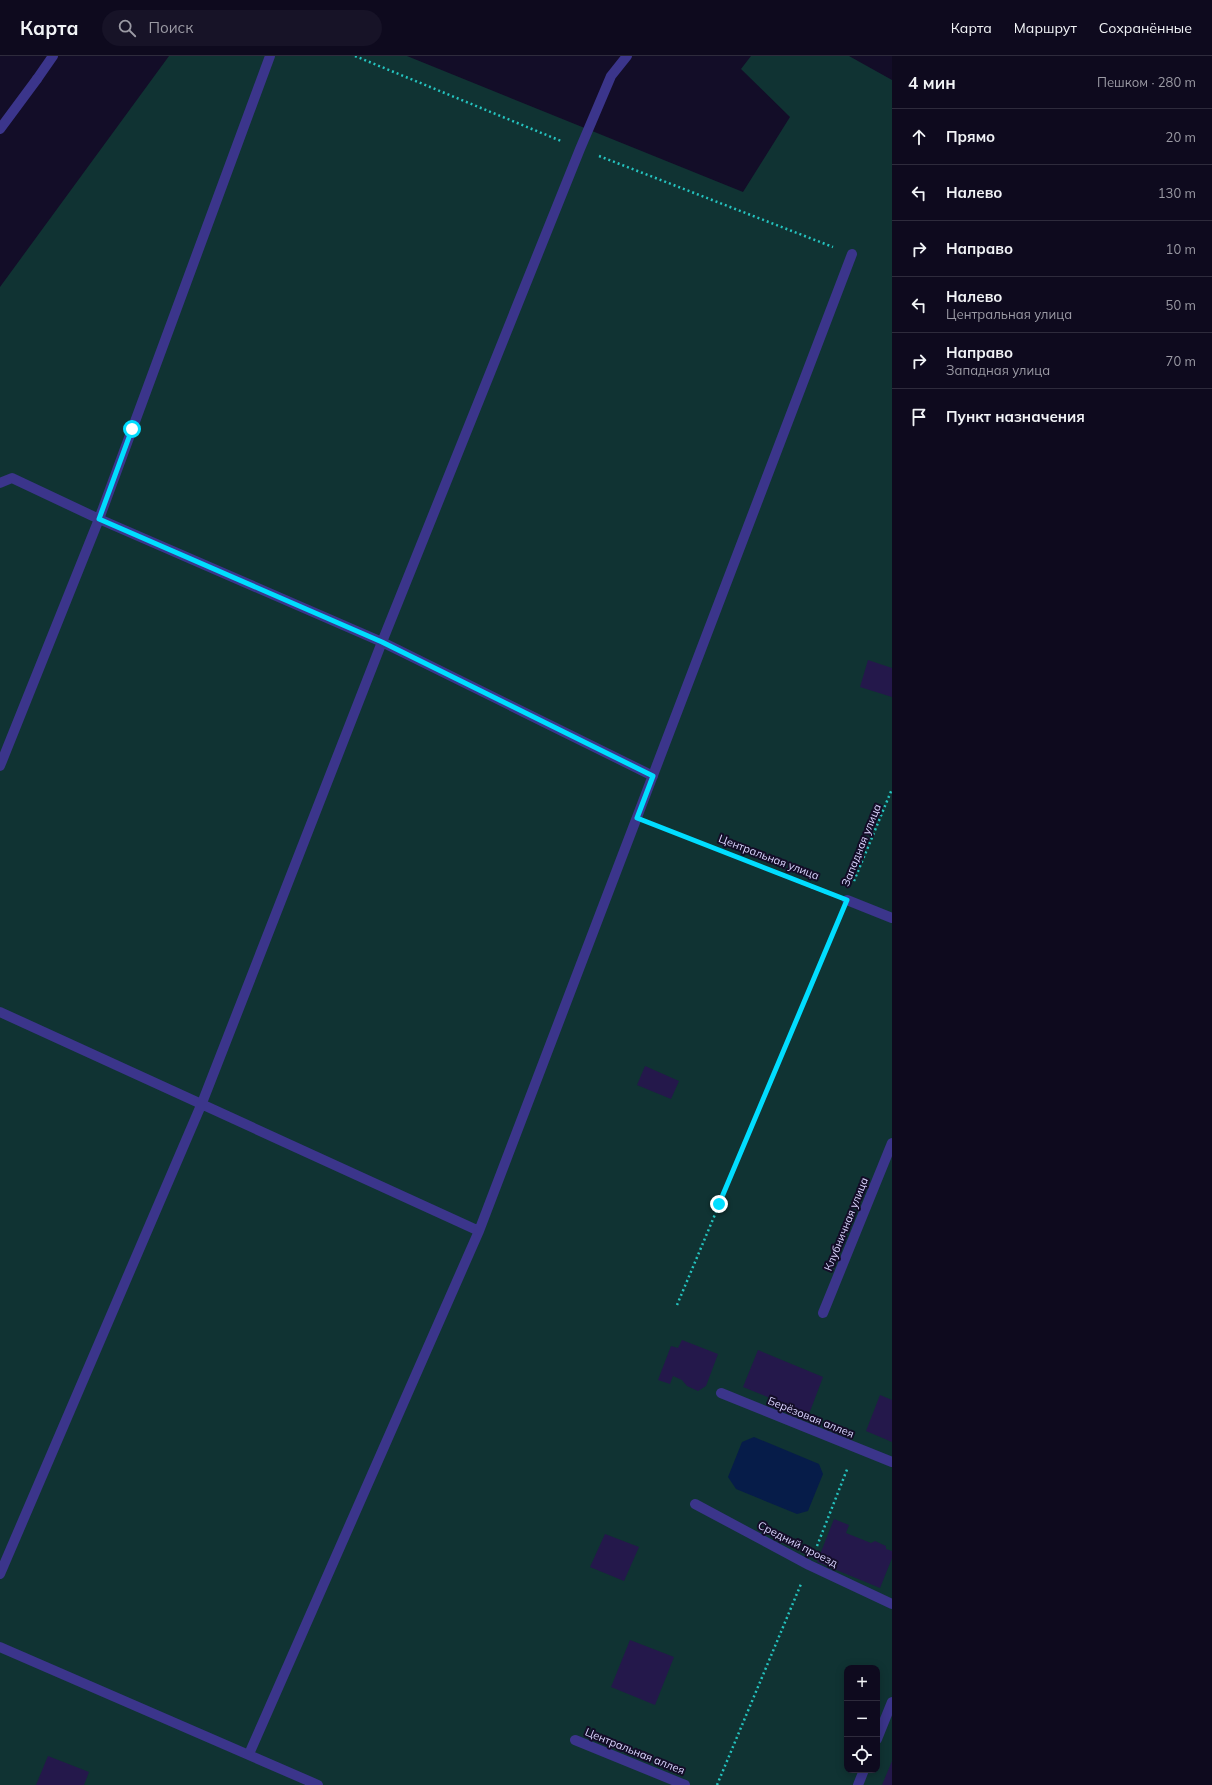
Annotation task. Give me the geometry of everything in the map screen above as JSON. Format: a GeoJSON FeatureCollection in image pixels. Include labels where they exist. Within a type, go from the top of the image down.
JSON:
{"type":"FeatureCollection","features":[{"type":"Feature","properties":{"kind":"street"},"geometry":{"type":"LineString","coordinates":[[0,129],[53,56]]}},
{"type":"Feature","properties":{"kind":"street"},"geometry":{"type":"LineString","coordinates":[[0,766],[99,519],[270,56]]}},
{"type":"Feature","properties":{"kind":"street"},"geometry":{"type":"LineString","coordinates":[[0,1574],[202,1103],[382,642],[580,149],[611,76],[627,56]]}},
{"type":"Feature","properties":{"kind":"street"},"geometry":{"type":"LineString","coordinates":[[249,1754],[479,1231],[852,254]]}},
{"type":"Feature","properties":{"kind":"street"},"geometry":{"type":"LineString","coordinates":[[0,483],[12,478],[99,519],[382,642],[653,776]]}},
{"type":"Feature","properties":{"kind":"street"},"geometry":{"type":"LineString","coordinates":[[847,900],[892,918]]}},
{"type":"Feature","properties":{"kind":"street"},"geometry":{"type":"LineString","coordinates":[[0,1012],[202,1103],[479,1231]]}},
{"type":"Feature","properties":{"kind":"street","name":"Клубничная улица"},"geometry":{"type":"LineString","coordinates":[[823,1313],[890,1156],[892,1143]]}},
{"type":"Feature","properties":{"kind":"street","name":"Берёзовая аллея"},"geometry":{"type":"LineString","coordinates":[[721,1393],[892,1462]]}},
{"type":"Feature","properties":{"kind":"street","name":"Средний проезд"},"geometry":{"type":"LineString","coordinates":[[695,1504],[809,1565],[892,1604]]}},
{"type":"Feature","properties":{"kind":"street"},"geometry":{"type":"LineString","coordinates":[[0,1647],[318,1785]]}},
{"type":"Feature","properties":{"kind":"street"},"geometry":{"type":"LineString","coordinates":[[878,1737],[892,1702]]}},
{"type":"Feature","properties":{"kind":"street","name":"Центральная аллея"},"geometry":{"type":"LineString","coordinates":[[575,1740],[685,1785]]}},
{"type":"Feature","properties":{"kind":"street"},"geometry":{"type":"LineString","coordinates":[[858,1785],[863,1773]]}},
{"type":"Feature","properties":{"kind":"path"},"geometry":{"type":"LineString","coordinates":[[355,56],[580,149],[852,254]]}},
{"type":"Feature","properties":{"kind":"path","name":"Западная улица"},"geometry":{"type":"LineString","coordinates":[[676,1305],[847,900],[892,789]]}},
{"type":"Feature","properties":{"kind":"path","name":"Центральная улица"},"geometry":{"type":"LineString","coordinates":[[637,818],[847,900]]}},
{"type":"Feature","properties":{"kind":"path"},"geometry":{"type":"LineString","coordinates":[[717,1785],[856,1448]]}},
{"type":"Feature","properties":{"kind":"green space"},"geometry":{"type":"Polygon","coordinates":[[[169,56],[407,56],[743,192],[790,117],[741,69],[751,56],[849,56],[892,80],[892,1785],[0,1785],[0,287],[169,56]]]}},
{"type":"Feature","properties":{"kind":"water"},"geometry":{"type":"Polygon","coordinates":[[[754,1437],[819,1464],[823,1474],[808,1511],[797,1514],[736,1489],[728,1477],[742,1442],[754,1437]]]}},
{"type":"Feature","properties":{"kind":"building"},"geometry":{"type":"Polygon","coordinates":[[[868,660],[892,668],[892,697],[860,687],[868,660]]]}},
{"type":"Feature","properties":{"kind":"building"},"geometry":{"type":"Polygon","coordinates":[[[645,1066],[679,1081],[671,1099],[637,1085],[645,1066]]]}},
{"type":"Feature","properties":{"kind":"building"},"geometry":{"type":"Polygon","coordinates":[[[682,1340],[718,1354],[706,1386],[698,1391],[687,1386],[682,1380],[673,1376],[670,1384],[658,1380],[671,1346],[678,1348],[682,1340]]]}},
{"type":"Feature","properties":{"kind":"building"},"geometry":{"type":"Polygon","coordinates":[[[758,1350],[823,1377],[809,1414],[743,1387],[758,1350]]]}},
{"type":"Feature","properties":{"kind":"building"},"geometry":{"type":"Polygon","coordinates":[[[880,1395],[892,1400],[892,1442],[866,1431],[880,1395]]]}},
{"type":"Feature","properties":{"kind":"building"},"geometry":{"type":"Polygon","coordinates":[[[834,1519],[849,1525],[846,1533],[871,1543],[875,1541],[886,1546],[886,1549],[892,1551],[892,1558],[880,1588],[817,1562],[834,1519]]]}},
{"type":"Feature","properties":{"kind":"building"},"geometry":{"type":"Polygon","coordinates":[[[605,1534],[639,1547],[624,1581],[590,1567],[605,1534]]]}},
{"type":"Feature","properties":{"kind":"building"},"geometry":{"type":"Polygon","coordinates":[[[630,1640],[674,1657],[655,1705],[611,1687],[630,1640]]]}},
{"type":"Feature","properties":{"kind":"building"},"geometry":{"type":"Polygon","coordinates":[[[48,1756],[89,1772],[84,1785],[36,1785],[48,1756]]]}},
{"type":"Feature","properties":{"kind":"building"},"geometry":{"type":"Polygon","coordinates":[[[892,1761],[892,1785],[882,1785],[892,1761]]]}},
{"type":"Feature","properties":{"kind":"route"},"geometry":{"type":"LineString","coordinates":[[132,429],[99,519],[382,642],[653,776],[637,818],[847,900],[719,1204]]}}]}
